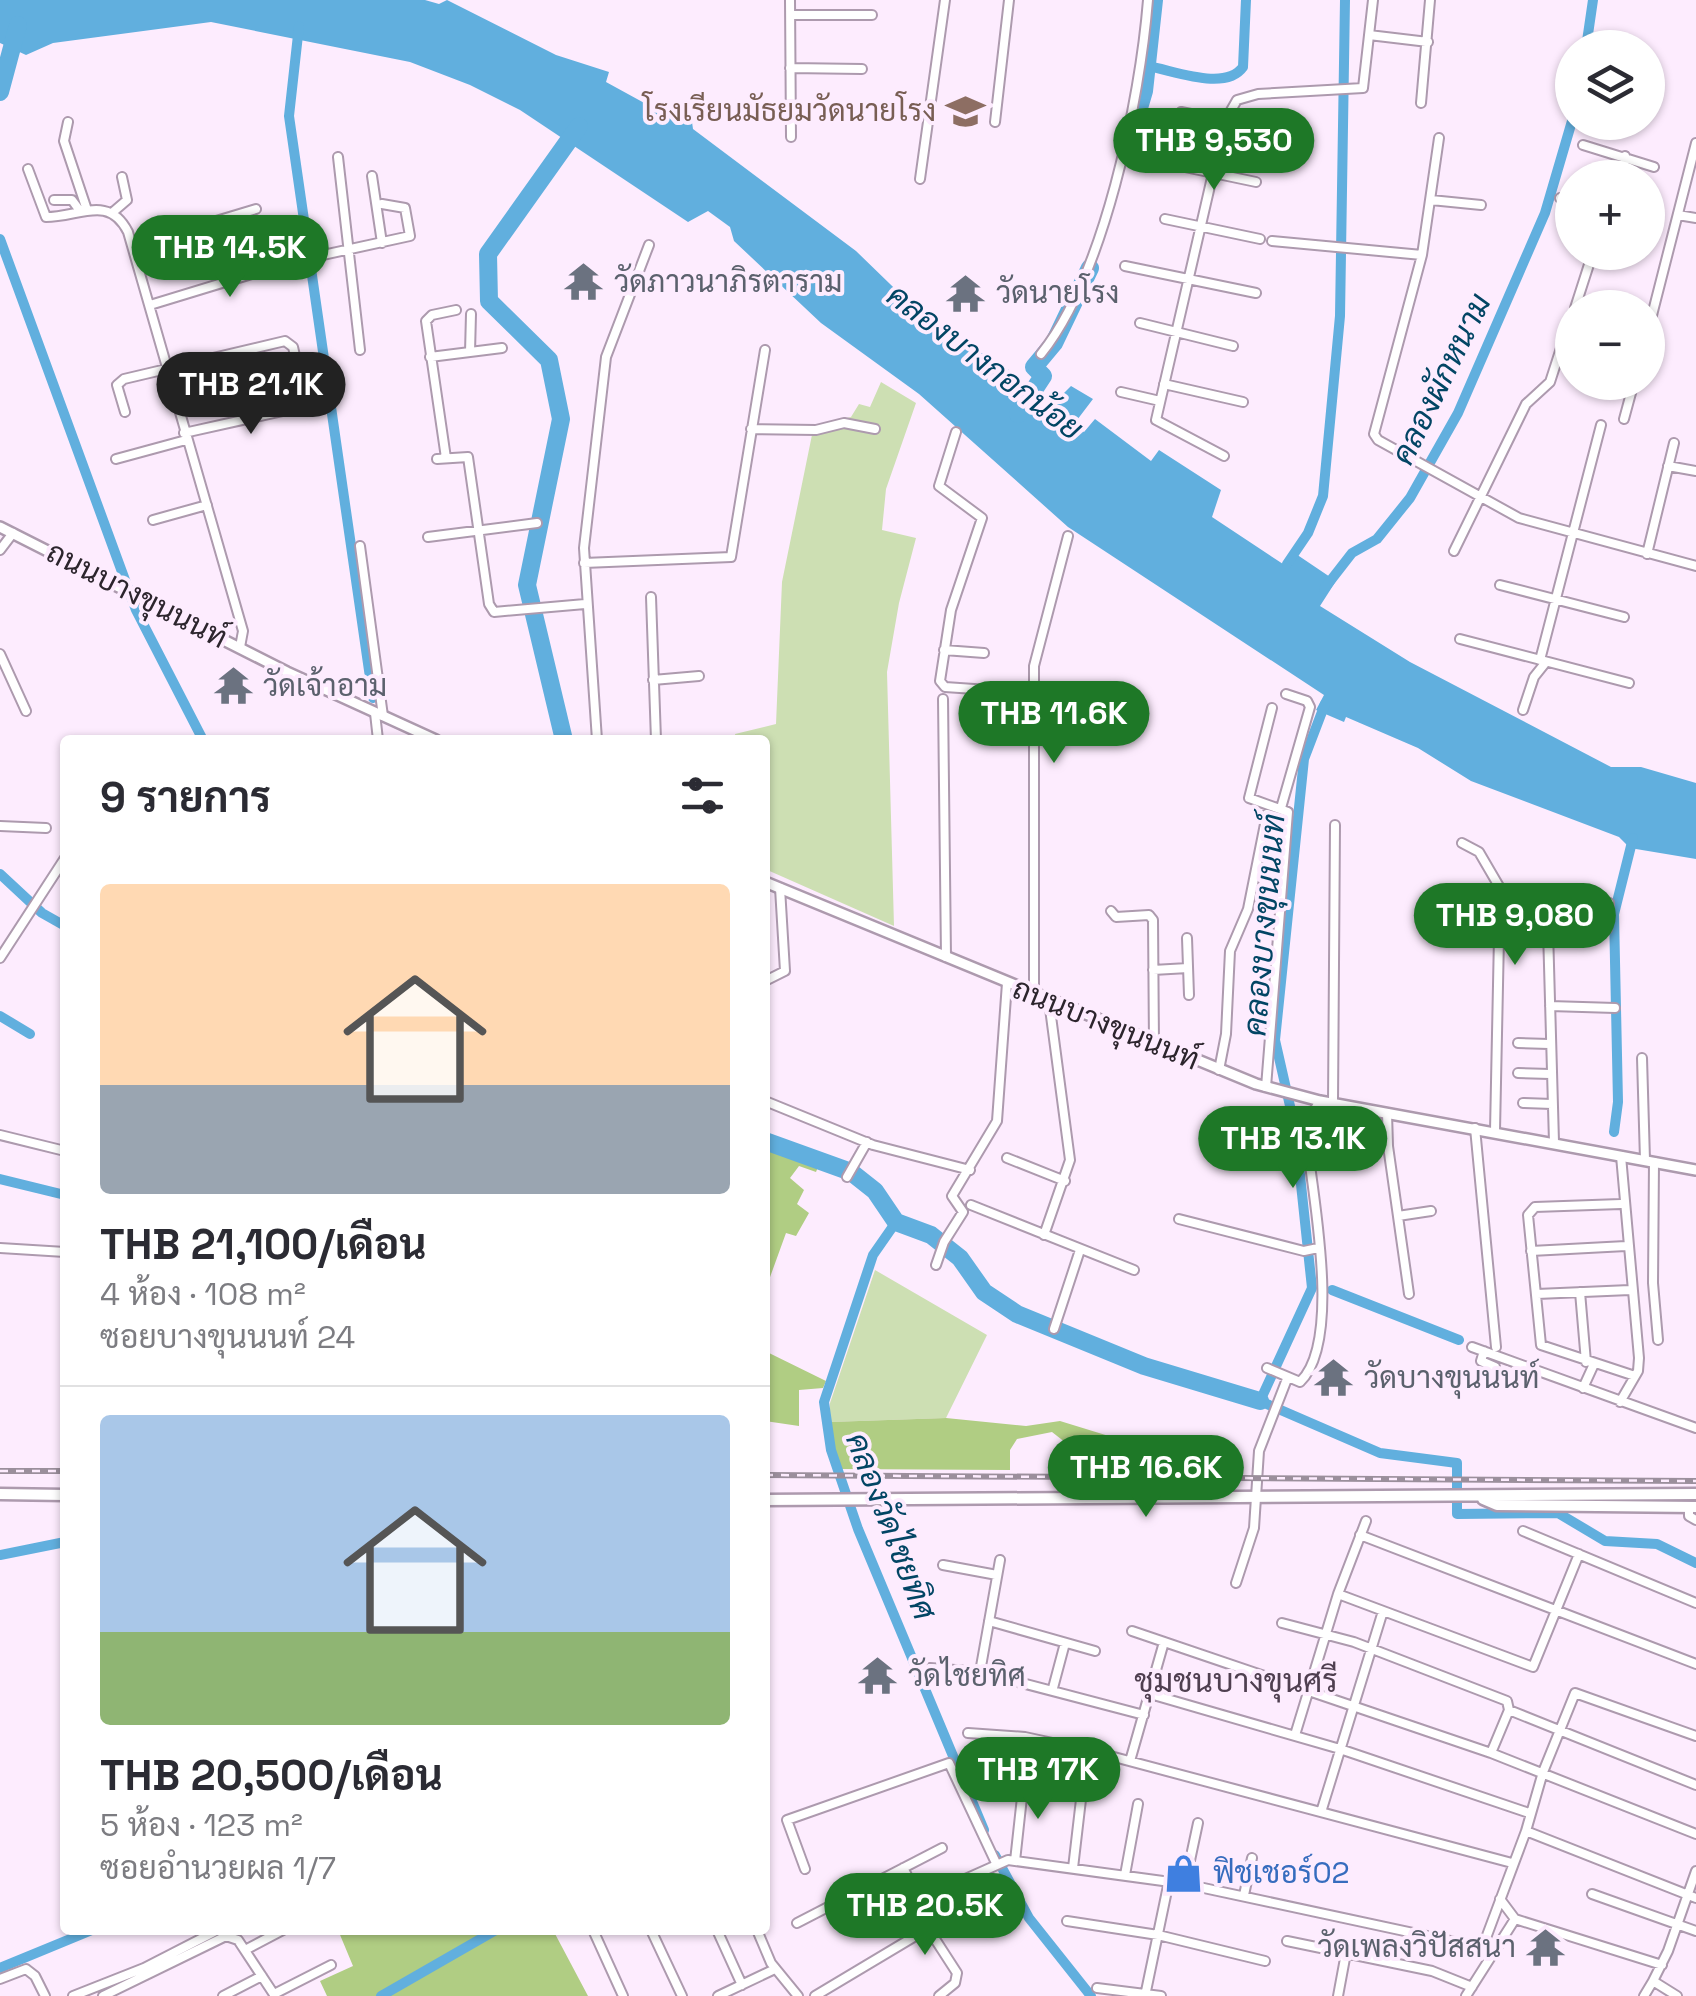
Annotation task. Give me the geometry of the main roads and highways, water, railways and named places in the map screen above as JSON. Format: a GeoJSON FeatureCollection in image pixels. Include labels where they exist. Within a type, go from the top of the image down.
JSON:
{"type":"FeatureCollection","features":[{"type":"Feature","properties":{"kind":"main road"},"geometry":{"type":"LineString","coordinates":[[0,1494],[60,1495]]}},
{"type":"Feature","properties":{"kind":"main road"},"geometry":{"type":"LineString","coordinates":[[1498,1499],[1696,1494]]}},
{"type":"Feature","properties":{"kind":"main road"},"geometry":{"type":"LineString","coordinates":[[770,1500],[1482,1498],[1692,1507]]}},
{"type":"Feature","properties":{"kind":"water","name":"คลองบางกอกน้อย"},"geometry":{"type":"Polygon","coordinates":[[[0,0],[425,0],[439,4],[447,0],[556,55],[609,72],[606,82],[679,122],[690,108],[693,129],[856,251],[923,316],[1012,372],[1006,382],[1038,399],[1036,403],[1047,410],[1071,386],[1093,399],[1074,424],[1084,432],[1095,419],[1151,461],[1159,450],[1221,490],[1212,517],[1283,564],[1293,552],[1336,581],[1320,606],[1410,662],[1611,767],[1641,767],[1696,783],[1696,859],[1630,848],[1619,837],[1471,781],[1418,748],[1346,717],[1344,722],[1316,710],[1324,695],[1068,527],[919,394],[821,323],[734,241],[730,227],[708,211],[688,222],[520,110],[410,62],[211,22],[53,43],[26,55],[0,43],[0,0]]]}},
{"type":"Feature","properties":{"kind":"waterway"},"geometry":{"type":"LineString","coordinates":[[1126,152],[1144,91],[1154,0]]}},
{"type":"Feature","properties":{"kind":"waterway"},"geometry":{"type":"LineString","coordinates":[[1147,66],[1212,79],[1235,74],[1243,67],[1246,0]]}},
{"type":"Feature","properties":{"kind":"waterway"},"geometry":{"type":"LineString","coordinates":[[1287,564],[1308,533],[1323,496],[1340,316],[1345,0]]}},
{"type":"Feature","properties":{"kind":"waterway","name":"คลองผักหนาม"},"geometry":{"type":"LineString","coordinates":[[1589,30],[1593,0]]}},
{"type":"Feature","properties":{"kind":"waterway"},"geometry":{"type":"LineString","coordinates":[[0,92],[18,25]]}},
{"type":"Feature","properties":{"kind":"waterway"},"geometry":{"type":"LineString","coordinates":[[299,26],[289,116],[373,698]]}},
{"type":"Feature","properties":{"kind":"waterway"},"geometry":{"type":"LineString","coordinates":[[563,735],[527,585],[561,419],[549,360],[489,301],[488,254],[579,126]]}},
{"type":"Feature","properties":{"kind":"waterway","name":"คลองผักหนาม"},"geometry":{"type":"LineString","coordinates":[[1324,589],[1352,553],[1377,539],[1410,498],[1458,413],[1545,213],[1566,140]]}},
{"type":"Feature","properties":{"kind":"waterway"},"geometry":{"type":"LineString","coordinates":[[0,239],[136,610],[200,735]]}},
{"type":"Feature","properties":{"kind":"waterway","name":"คลองบางกอกน้อย"},"geometry":{"type":"LineString","coordinates":[[1018,414],[1043,376],[1034,367],[1054,343],[1090,268]]}},
{"type":"Feature","properties":{"kind":"waterway","name":"คลองบางขุนนนท์"},"geometry":{"type":"LineString","coordinates":[[1325,704],[1304,759],[1275,1040],[1295,1128],[1312,1288],[1260,1401],[1380,1453],[1457,1463],[1457,1514],[1558,1513],[1605,1541],[1657,1544],[1696,1563]]}},
{"type":"Feature","properties":{"kind":"waterway"},"geometry":{"type":"LineString","coordinates":[[1614,1132],[1618,1102],[1614,914],[1633,838]]}},
{"type":"Feature","properties":{"kind":"waterway"},"geometry":{"type":"LineString","coordinates":[[0,874],[42,913],[60,923]]}},
{"type":"Feature","properties":{"kind":"waterway"},"geometry":{"type":"LineString","coordinates":[[0,1016],[30,1034]]}},
{"type":"Feature","properties":{"kind":"waterway"},"geometry":{"type":"LineString","coordinates":[[770,1143],[851,1172],[875,1191],[896,1222],[931,1235],[960,1258],[984,1292],[1017,1314],[1144,1366],[1260,1401]]}},
{"type":"Feature","properties":{"kind":"waterway"},"geometry":{"type":"LineString","coordinates":[[0,1179],[60,1194]]}},
{"type":"Feature","properties":{"kind":"waterway","name":"คลองวัดไชยทิศ"},"geometry":{"type":"LineString","coordinates":[[896,1222],[873,1255],[824,1402],[831,1450],[858,1529],[984,1830]]}},
{"type":"Feature","properties":{"kind":"waterway"},"geometry":{"type":"LineString","coordinates":[[1332,1290],[1459,1340]]}},
{"type":"Feature","properties":{"kind":"waterway"},"geometry":{"type":"LineString","coordinates":[[0,1555],[60,1543]]}},
{"type":"Feature","properties":{"kind":"waterway","name":"คลองวัดไชยทิศ"},"geometry":{"type":"LineString","coordinates":[[995,1855],[1029,1918],[1091,1996]]}},
{"type":"Feature","properties":{"kind":"waterway"},"geometry":{"type":"LineString","coordinates":[[0,1968],[80,1935]]}},
{"type":"Feature","properties":{"kind":"waterway"},"geometry":{"type":"LineString","coordinates":[[381,1996],[487,1935]]}},
{"type":"Feature","properties":{"kind":"railway"},"geometry":{"type":"LineString","coordinates":[[0,1471],[60,1471]]}},
{"type":"Feature","properties":{"kind":"railway"},"geometry":{"type":"LineString","coordinates":[[770,1475],[1696,1481]]}},
{"type":"Feature","properties":{"kind":"place","name":"โรงเรียนมัธยมวัดนายโรง"},"geometry":{"type":"Point","coordinates":[966,111]}},
{"type":"Feature","properties":{"kind":"place","name":"วัดภาวนาภิรตาราม"},"geometry":{"type":"Point","coordinates":[584,282]}},
{"type":"Feature","properties":{"kind":"place","name":"วัดนายโรง"},"geometry":{"type":"Point","coordinates":[966,293]}},
{"type":"Feature","properties":{"kind":"place","name":"วัดเจ้าอาม"},"geometry":{"type":"Point","coordinates":[233,686]}},
{"type":"Feature","properties":{"kind":"place","name":"วัดบางขุนนนท์"},"geometry":{"type":"Point","coordinates":[1334,1378]}},
{"type":"Feature","properties":{"kind":"place","name":"วัดไชยทิศ"},"geometry":{"type":"Point","coordinates":[878,1676]}},
{"type":"Feature","properties":{"kind":"place","name":"ฟิชเชอร์02"},"geometry":{"type":"Point","coordinates":[1183,1873]}},
{"type":"Feature","properties":{"kind":"place","name":"วัดเพลงวิปัสสนา"},"geometry":{"type":"Point","coordinates":[1546,1947]}},
{"type":"Feature","properties":{"kind":"district","name":"ชุมชนบางขุนศรี"},"geometry":{"type":"Point","coordinates":[1236,1681]}}]}
